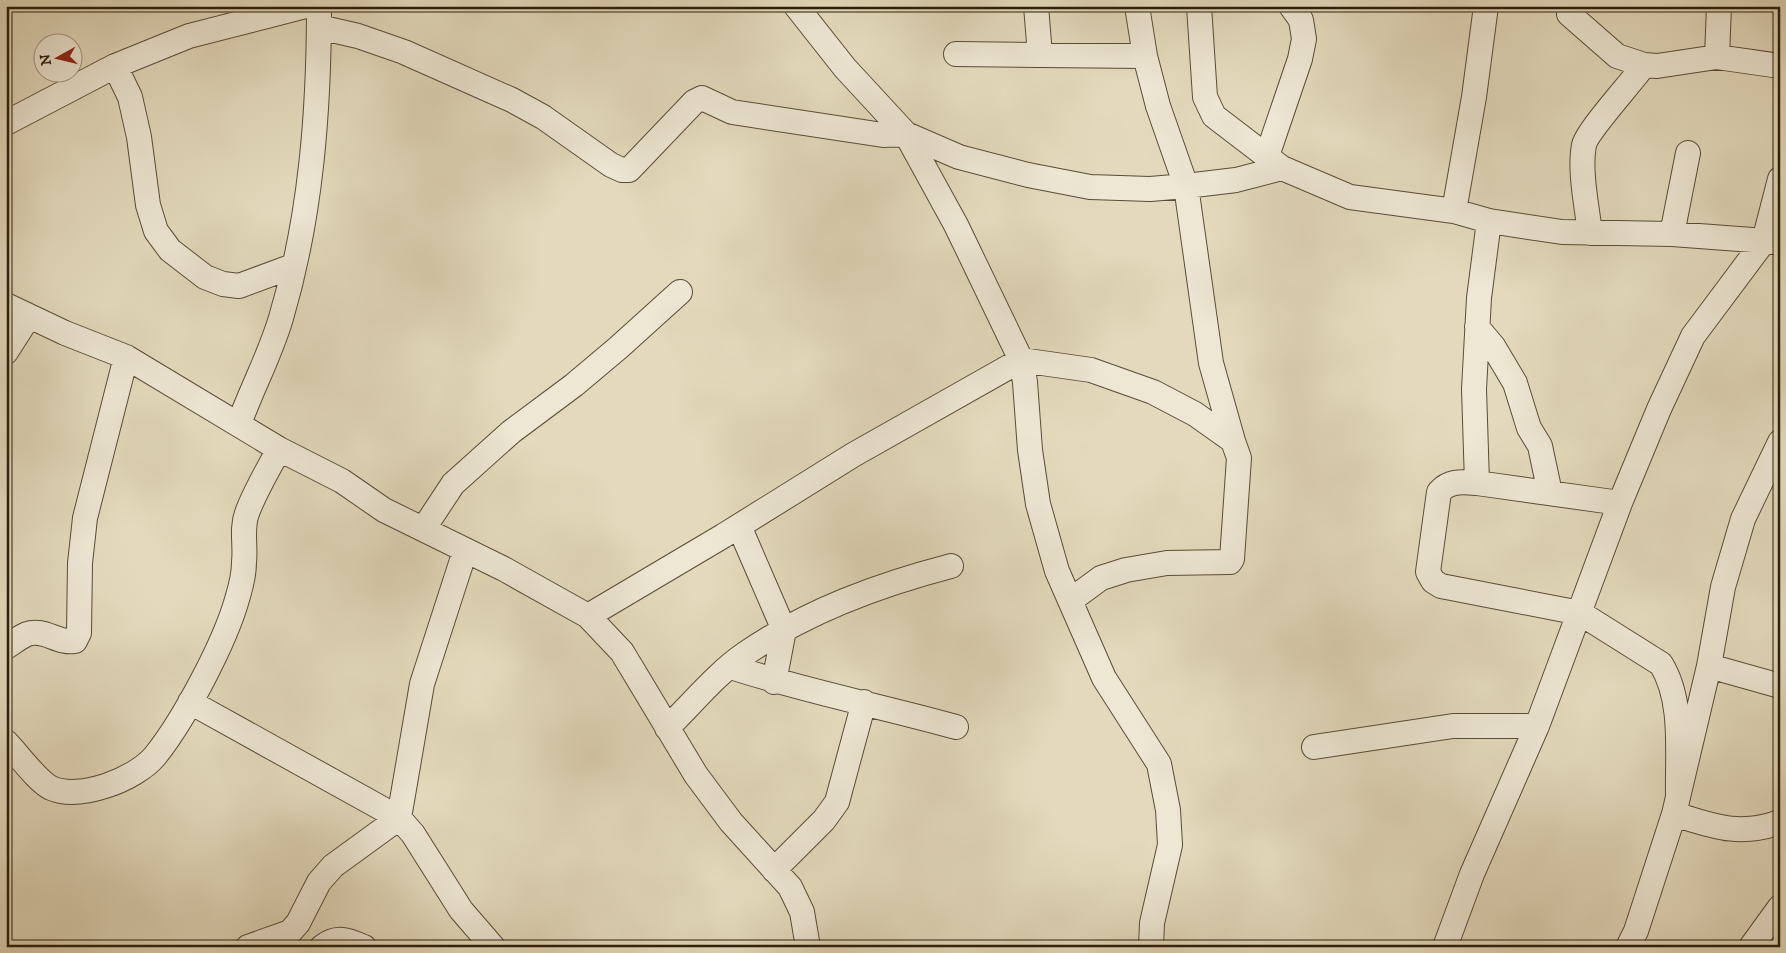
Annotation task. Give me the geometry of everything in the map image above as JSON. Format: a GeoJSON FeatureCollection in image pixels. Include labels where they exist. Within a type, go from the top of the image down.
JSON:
{"type":"FeatureCollection","features":[{"type":"Feature","properties":{"kind":"street"},"geometry":{"type":"LineString","coordinates":[[6,123],[115,66],[189,36],[306,6]]}},
{"type":"Feature","properties":{"kind":"street"},"geometry":{"type":"LineString","coordinates":[[796,6],[846,68],[906,134],[956,225],[1021,360],[1025,382],[1030,450],[1038,504],[1057,571],[1104,678],[1159,764],[1168,810],[1170,845],[1154,914],[1151,947]]}},
{"type":"Feature","properties":{"kind":"street"},"geometry":{"type":"LineString","coordinates":[[1036,6],[1040,55]]}},
{"type":"Feature","properties":{"kind":"street"},"geometry":{"type":"LineString","coordinates":[[1071,600],[1101,578],[1126,570],[1167,563],[1230,562],[1232,559],[1239,458],[1211,363],[1186,186],[1158,106],[1145,56],[1137,6]]}},
{"type":"Feature","properties":{"kind":"street"},"geometry":{"type":"LineString","coordinates":[[1199,6],[1205,97],[1214,116],[1275,162],[1350,196],[1454,211],[1489,221],[1562,232],[1672,234],[1772,242]]}},
{"type":"Feature","properties":{"kind":"street"},"geometry":{"type":"LineString","coordinates":[[1275,162],[1304,39],[1301,20],[1291,6]]}},
{"type":"Feature","properties":{"kind":"street"},"geometry":{"type":"LineString","coordinates":[[1454,211],[1474,97],[1486,6]]}},
{"type":"Feature","properties":{"kind":"street"},"geometry":{"type":"LineString","coordinates":[[1717,57],[1719,6]]}},
{"type":"Feature","properties":{"kind":"street"},"geometry":{"type":"LineString","coordinates":[[1569,14],[1617,56],[1644,65],[1657,66],[1717,57],[1780,66]]}},
{"type":"Feature","properties":{"kind":"street"},"geometry":{"type":"LineString","coordinates":[[239,424],[251,391],[268,357],[281,317],[305,218],[316,121],[319,17],[358,36],[404,52],[512,100],[543,117],[611,166],[622,170],[629,170],[694,102],[702,98],[732,112],[884,135],[906,134],[959,157],[1028,175],[1090,187],[1150,188],[1236,180],[1275,162]]}},
{"type":"Feature","properties":{"kind":"street"},"geometry":{"type":"LineString","coordinates":[[956,54],[1145,56]]}},
{"type":"Feature","properties":{"kind":"street"},"geometry":{"type":"LineString","coordinates":[[1590,233],[1583,159],[1584,143],[1597,123],[1644,65]]}},
{"type":"Feature","properties":{"kind":"street"},"geometry":{"type":"LineString","coordinates":[[115,66],[130,97],[139,137],[148,205],[156,231],[170,250],[205,277],[223,284],[239,286],[293,266]]}},
{"type":"Feature","properties":{"kind":"street"},"geometry":{"type":"LineString","coordinates":[[1672,234],[1688,153]]}},
{"type":"Feature","properties":{"kind":"street"},"geometry":{"type":"LineString","coordinates":[[1445,947],[1472,874],[1537,726],[1620,503],[1659,409],[1693,336],[1772,242],[1780,178]]}},
{"type":"Feature","properties":{"kind":"street"},"geometry":{"type":"LineString","coordinates":[[1477,483],[1474,389],[1477,327],[1489,221]]}},
{"type":"Feature","properties":{"kind":"street"},"geometry":{"type":"LineString","coordinates":[[424,528],[453,484],[511,432],[604,360],[680,292]]}},
{"type":"Feature","properties":{"kind":"street"},"geometry":{"type":"LineString","coordinates":[[6,305],[126,357],[279,449],[342,481],[384,510],[504,569],[588,616],[622,652],[696,776],[731,822],[790,887],[802,912],[808,947]]}},
{"type":"Feature","properties":{"kind":"street"},"geometry":{"type":"LineString","coordinates":[[6,352],[29,316]]}},
{"type":"Feature","properties":{"kind":"street"},"geometry":{"type":"LineString","coordinates":[[1477,327],[1493,346],[1515,383],[1529,428],[1540,446],[1550,493]]}},
{"type":"Feature","properties":{"kind":"street"},"geometry":{"type":"LineString","coordinates":[[6,647],[28,633],[42,633],[66,642],[75,641],[80,633],[80,563],[85,518],[126,357]]}},
{"type":"Feature","properties":{"kind":"street"},"geometry":{"type":"LineString","coordinates":[[588,616],[854,455],[1021,360],[1091,370],[1153,392],[1195,414],[1233,441]]}},
{"type":"Feature","properties":{"kind":"street"},"geometry":{"type":"LineString","coordinates":[[1628,947],[1636,930],[1676,805],[1709,666],[1723,587],[1743,519],[1780,442]]}},
{"type":"Feature","properties":{"kind":"street"},"geometry":{"type":"LineString","coordinates":[[6,742],[50,787],[65,792],[92,790],[133,776],[154,757],[190,702],[223,636],[238,596],[244,562],[243,531],[246,515],[279,449]]}},
{"type":"Feature","properties":{"kind":"street"},"geometry":{"type":"LineString","coordinates":[[1620,503],[1477,483],[1453,482],[1445,485],[1438,492],[1428,572],[1433,581],[1441,586],[1580,614],[1661,664],[1668,675],[1675,698],[1676,805]]}},
{"type":"Feature","properties":{"kind":"street"},"geometry":{"type":"LineString","coordinates":[[739,526],[784,630],[774,682]]}},
{"type":"Feature","properties":{"kind":"street"},"geometry":{"type":"LineString","coordinates":[[248,947],[290,932],[298,923],[319,882],[333,866],[399,818],[422,684],[465,551]]}},
{"type":"Feature","properties":{"kind":"street"},"geometry":{"type":"LineString","coordinates":[[667,728],[744,655],[784,630],[844,600],[883,585],[951,566]]}},
{"type":"Feature","properties":{"kind":"street"},"geometry":{"type":"LineString","coordinates":[[1709,666],[1780,686]]}},
{"type":"Feature","properties":{"kind":"street"},"geometry":{"type":"LineString","coordinates":[[731,667],[774,682],[864,702],[956,727]]}},
{"type":"Feature","properties":{"kind":"street"},"geometry":{"type":"LineString","coordinates":[[190,702],[399,818],[413,834],[461,910],[493,947]]}},
{"type":"Feature","properties":{"kind":"street"},"geometry":{"type":"LineString","coordinates":[[774,870],[824,820],[837,802],[864,702]]}},
{"type":"Feature","properties":{"kind":"street"},"geometry":{"type":"LineString","coordinates":[[1314,747],[1453,726],[1537,726]]}},
{"type":"Feature","properties":{"kind":"street"},"geometry":{"type":"LineString","coordinates":[[1676,805],[1723,829],[1745,831],[1780,822]]}},
{"type":"Feature","properties":{"kind":"street"},"geometry":{"type":"LineString","coordinates":[[1750,947],[1780,907]]}},
{"type":"Feature","properties":{"kind":"street"},"geometry":{"type":"LineString","coordinates":[[322,947],[330,940],[344,938],[364,947]]}}]}
